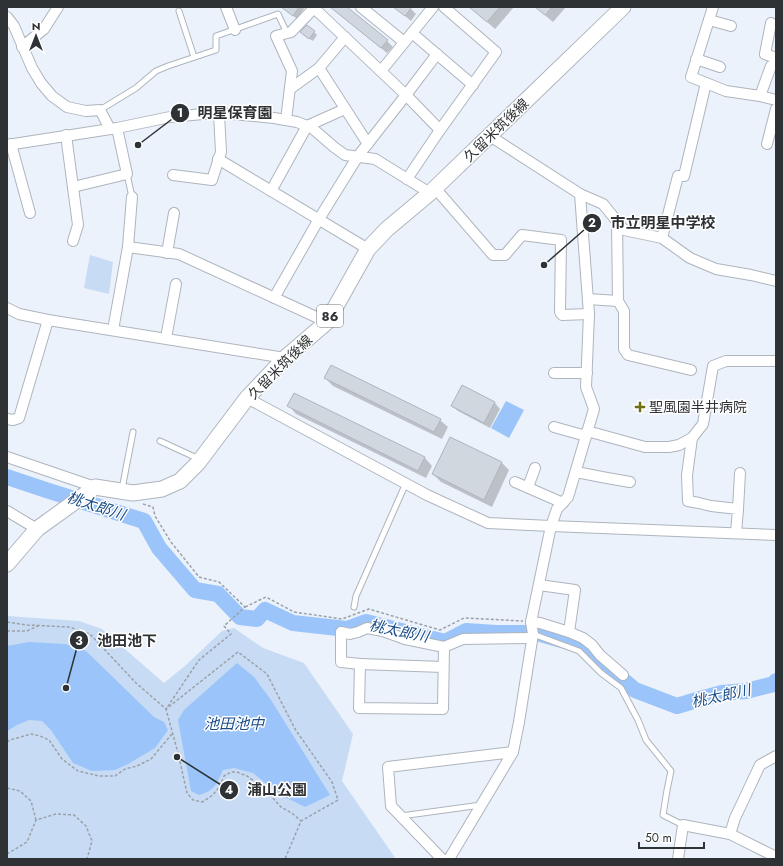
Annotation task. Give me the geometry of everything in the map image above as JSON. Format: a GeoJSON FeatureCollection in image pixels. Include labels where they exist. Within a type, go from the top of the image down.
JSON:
{"type":"FeatureCollection","features":[{"type":"Feature","properties":{"kind":"main road","name":"久留米筑後線"},"geometry":{"type":"LineString","coordinates":[[94,487],[133,493],[162,489],[180,481],[201,459],[247,398],[285,358],[327,322],[368,249],[386,229],[432,190],[490,136],[623,7]]}},
{"type":"Feature","properties":{"kind":"main road"},"geometry":{"type":"LineString","coordinates":[[7,564],[37,529],[94,487]]}},
{"type":"Feature","properties":{"kind":"street"},"geometry":{"type":"LineString","coordinates":[[22,47],[44,29],[58,7]]}},
{"type":"Feature","properties":{"kind":"street"},"geometry":{"type":"LineString","coordinates":[[226,7],[234,30]]}},
{"type":"Feature","properties":{"kind":"street"},"geometry":{"type":"LineString","coordinates":[[286,120],[292,71],[276,36],[291,32],[314,7],[406,95],[440,130]]}},
{"type":"Feature","properties":{"kind":"street"},"geometry":{"type":"LineString","coordinates":[[361,7],[404,42]]}},
{"type":"Feature","properties":{"kind":"street"},"geometry":{"type":"LineString","coordinates":[[381,71],[433,7]]}},
{"type":"Feature","properties":{"kind":"street"},"geometry":{"type":"LineString","coordinates":[[407,179],[496,52],[444,7]]}},
{"type":"Feature","properties":{"kind":"street"},"geometry":{"type":"LineString","coordinates":[[713,7],[690,77],[726,91],[776,100]]}},
{"type":"Feature","properties":{"kind":"street"},"geometry":{"type":"LineString","coordinates":[[7,17],[14,26],[32,68],[41,83],[52,96],[68,107],[86,111],[100,110],[113,128],[127,174],[73,187]]}},
{"type":"Feature","properties":{"kind":"street"},"geometry":{"type":"LineString","coordinates":[[709,20],[731,26]]}},
{"type":"Feature","properties":{"kind":"street"},"geometry":{"type":"LineString","coordinates":[[771,23],[765,54],[776,58]]}},
{"type":"Feature","properties":{"kind":"street"},"geometry":{"type":"LineString","coordinates":[[412,33],[473,85]]}},
{"type":"Feature","properties":{"kind":"street"},"geometry":{"type":"LineString","coordinates":[[290,89],[319,68],[345,37]]}},
{"type":"Feature","properties":{"kind":"street"},"geometry":{"type":"LineString","coordinates":[[274,298],[319,219],[358,156],[437,54]]}},
{"type":"Feature","properties":{"kind":"street"},"geometry":{"type":"LineString","coordinates":[[696,58],[720,67]]}},
{"type":"Feature","properties":{"kind":"street"},"geometry":{"type":"LineString","coordinates":[[760,96],[771,66],[776,65]]}},
{"type":"Feature","properties":{"kind":"street"},"geometry":{"type":"LineString","coordinates":[[319,68],[368,144]]}},
{"type":"Feature","properties":{"kind":"street"},"geometry":{"type":"LineString","coordinates":[[662,238],[678,176],[684,176],[706,83]]}},
{"type":"Feature","properties":{"kind":"street"},"geometry":{"type":"LineString","coordinates":[[271,191],[307,126],[345,109]]}},
{"type":"Feature","properties":{"kind":"street"},"geometry":{"type":"LineString","coordinates":[[767,144],[776,109]]}},
{"type":"Feature","properties":{"kind":"street"},"geometry":{"type":"LineString","coordinates":[[30,213],[9,144],[113,128],[170,117],[203,114],[232,114],[286,120],[297,122],[312,128],[345,155],[375,159],[407,179],[432,190],[493,255],[505,255],[522,235],[560,240],[560,312],[562,314],[589,314]]}},
{"type":"Feature","properties":{"kind":"street"},"geometry":{"type":"LineString","coordinates":[[173,175],[212,180],[221,152],[219,114]]}},
{"type":"Feature","properties":{"kind":"street"},"geometry":{"type":"LineString","coordinates":[[66,135],[78,225],[73,241]]}},
{"type":"Feature","properties":{"kind":"street"},"geometry":{"type":"LineString","coordinates":[[490,136],[580,194],[603,204],[624,230],[662,238],[690,258],[716,269],[776,281]]}},
{"type":"Feature","properties":{"kind":"street"},"geometry":{"type":"LineString","coordinates":[[218,159],[368,249]]}},
{"type":"Feature","properties":{"kind":"street"},"geometry":{"type":"LineString","coordinates":[[449,859],[513,752],[533,636],[531,622],[551,526],[557,509],[568,497],[594,409],[586,387],[589,314],[580,194]]}},
{"type":"Feature","properties":{"kind":"street"},"geometry":{"type":"LineString","coordinates":[[113,330],[128,247],[132,197]]}},
{"type":"Feature","properties":{"kind":"street"},"geometry":{"type":"LineString","coordinates":[[167,253],[174,213]]}},
{"type":"Feature","properties":{"kind":"street"},"geometry":{"type":"LineString","coordinates":[[617,220],[618,301],[624,311],[624,349],[628,355],[691,370]]}},
{"type":"Feature","properties":{"kind":"street"},"geometry":{"type":"LineString","coordinates":[[128,247],[179,254],[327,322]]}},
{"type":"Feature","properties":{"kind":"street"},"geometry":{"type":"LineString","coordinates":[[166,338],[176,284]]}},
{"type":"Feature","properties":{"kind":"street"},"geometry":{"type":"LineString","coordinates":[[588,299],[618,301]]}},
{"type":"Feature","properties":{"kind":"street"},"geometry":{"type":"LineString","coordinates":[[7,308],[19,314],[48,320],[285,358]]}},
{"type":"Feature","properties":{"kind":"street"},"geometry":{"type":"LineString","coordinates":[[7,419],[13,420],[18,418],[48,320]]}},
{"type":"Feature","properties":{"kind":"street"},"geometry":{"type":"LineString","coordinates":[[554,427],[645,447],[669,447],[679,445],[692,438],[703,424],[713,366],[726,361],[776,361]]}},
{"type":"Feature","properties":{"kind":"street"},"geometry":{"type":"LineString","coordinates":[[554,374],[587,373]]}},
{"type":"Feature","properties":{"kind":"street"},"geometry":{"type":"LineString","coordinates":[[247,398],[406,484],[488,523],[776,535]]}},
{"type":"Feature","properties":{"kind":"street"},"geometry":{"type":"LineString","coordinates":[[692,438],[687,475],[688,501],[699,502],[711,506],[738,509]]}},
{"type":"Feature","properties":{"kind":"street"},"geometry":{"type":"LineString","coordinates":[[7,457],[94,487]]}},
{"type":"Feature","properties":{"kind":"street"},"geometry":{"type":"LineString","coordinates":[[528,487],[535,468]]}},
{"type":"Feature","properties":{"kind":"street"},"geometry":{"type":"LineString","coordinates":[[576,472],[630,482]]}},
{"type":"Feature","properties":{"kind":"street"},"geometry":{"type":"LineString","coordinates":[[736,533],[740,473]]}},
{"type":"Feature","properties":{"kind":"street"},"geometry":{"type":"LineString","coordinates":[[515,482],[563,503]]}},
{"type":"Feature","properties":{"kind":"street"},"geometry":{"type":"LineString","coordinates":[[7,511],[37,529]]}},
{"type":"Feature","properties":{"kind":"street"},"geometry":{"type":"LineString","coordinates":[[539,585],[575,590],[569,632]]}},
{"type":"Feature","properties":{"kind":"street"},"geometry":{"type":"LineString","coordinates":[[531,622],[540,622],[583,638],[623,675]]}},
{"type":"Feature","properties":{"kind":"street"},"geometry":{"type":"LineString","coordinates":[[443,667],[341,662],[340,632],[350,634],[367,628],[383,631],[405,639],[444,647],[463,639],[533,636]]}},
{"type":"Feature","properties":{"kind":"street"},"geometry":{"type":"LineString","coordinates":[[360,664],[359,708],[443,709],[444,647]]}},
{"type":"Feature","properties":{"kind":"street"},"geometry":{"type":"LineString","coordinates":[[442,859],[391,806],[388,767],[513,752]]}},
{"type":"Feature","properties":{"kind":"street"},"geometry":{"type":"LineString","coordinates":[[730,834],[735,818],[760,765],[776,756]]}},
{"type":"Feature","properties":{"kind":"street"},"geometry":{"type":"LineString","coordinates":[[678,859],[683,825],[730,834],[776,857]]}},
{"type":"Feature","properties":{"kind":"lane"},"geometry":{"type":"LineString","coordinates":[[179,11],[194,58]]}},
{"type":"Feature","properties":{"kind":"lane"},"geometry":{"type":"LineString","coordinates":[[100,110],[136,88],[156,71],[216,50],[216,36],[278,14],[287,33]]}},
{"type":"Feature","properties":{"kind":"lane"},"geometry":{"type":"LineString","coordinates":[[127,174],[132,197]]}},
{"type":"Feature","properties":{"kind":"lane"},"geometry":{"type":"LineString","coordinates":[[122,491],[134,432]]}},
{"type":"Feature","properties":{"kind":"lane"},"geometry":{"type":"LineString","coordinates":[[160,441],[201,459]]}},
{"type":"Feature","properties":{"kind":"lane"},"geometry":{"type":"LineString","coordinates":[[354,607],[356,596],[406,484]]}},
{"type":"Feature","properties":{"kind":"lane"},"geometry":{"type":"LineString","coordinates":[[533,636],[579,651],[601,673],[621,688],[638,720],[646,740],[671,771],[663,815],[683,825]]}},
{"type":"Feature","properties":{"kind":"lane"},"geometry":{"type":"LineString","coordinates":[[400,816],[481,805]]}},
{"type":"Feature","properties":{"kind":"path"},"geometry":{"type":"LineString","coordinates":[[138,502],[152,507],[155,516],[171,542],[199,577],[218,582],[245,607]]}},
{"type":"Feature","properties":{"kind":"path"},"geometry":{"type":"LineString","coordinates":[[166,709],[199,660],[231,634],[224,626],[245,607],[266,597],[294,612],[342,619],[369,609],[440,630],[464,618],[531,622]]}},
{"type":"Feature","properties":{"kind":"path"},"geometry":{"type":"LineString","coordinates":[[7,622],[38,626],[69,627],[90,634],[136,683],[166,709],[187,793],[193,800],[202,802],[209,798],[219,788],[224,776],[231,772],[237,772],[247,776],[264,788],[281,807],[293,814],[300,821]]}},
{"type":"Feature","properties":{"kind":"path"},"geometry":{"type":"LineString","coordinates":[[7,631],[27,631],[38,626]]}},
{"type":"Feature","properties":{"kind":"path"},"geometry":{"type":"LineString","coordinates":[[166,709],[238,652],[267,674],[295,729],[332,782],[338,800],[300,821],[285,859]]}},
{"type":"Feature","properties":{"kind":"path"},"geometry":{"type":"LineString","coordinates":[[7,742],[31,734],[40,736],[49,740],[62,759],[78,771],[99,776],[115,776],[125,769],[138,766],[151,759],[172,733]]}},
{"type":"Feature","properties":{"kind":"path"},"geometry":{"type":"LineString","coordinates":[[7,788],[20,791],[31,801],[36,820],[27,842],[7,854]]}},
{"type":"Feature","properties":{"kind":"path"},"geometry":{"type":"LineString","coordinates":[[36,820],[56,814],[74,815],[86,826],[92,841],[87,859]]}},
{"type":"Feature","properties":{"kind":"shaded area"},"geometry":{"type":"Polygon","coordinates":[[[90,255],[113,262],[109,294],[84,288],[90,255]]]}},
{"type":"Feature","properties":{"kind":"shaded area"},"geometry":{"type":"Polygon","coordinates":[[[7,616],[79,621],[102,629],[164,683],[186,665],[222,631],[234,628],[263,648],[304,663],[353,734],[342,781],[396,859],[7,859],[7,616]]]}},
{"type":"Feature","properties":{"kind":"water"},"geometry":{"type":"Polygon","coordinates":[[[506,401],[524,410],[509,438],[491,428],[506,401]]]}},
{"type":"Feature","properties":{"kind":"water"},"geometry":{"type":"Polygon","coordinates":[[[29,642],[65,644],[86,651],[154,717],[164,722],[168,730],[155,748],[115,770],[92,771],[73,763],[51,730],[42,721],[29,720],[7,731],[7,646],[29,642]]]}},
{"type":"Feature","properties":{"kind":"water","name":"池田池中"},"geometry":{"type":"Polygon","coordinates":[[[237,663],[254,677],[271,700],[330,795],[305,807],[279,794],[253,773],[234,768],[223,770],[215,786],[209,791],[199,795],[191,791],[178,720],[184,710],[237,663]]]}},
{"type":"Feature","properties":{"kind":"building"},"geometry":{"type":"Polygon","coordinates":[[[281,7],[299,7],[293,16],[281,7]]]}},
{"type":"Feature","properties":{"kind":"building"},"geometry":{"type":"Polygon","coordinates":[[[330,7],[347,7],[388,40],[381,48],[330,7]]]}},
{"type":"Feature","properties":{"kind":"building"},"geometry":{"type":"Polygon","coordinates":[[[393,7],[412,7],[405,16],[393,7]]]}},
{"type":"Feature","properties":{"kind":"building"},"geometry":{"type":"Polygon","coordinates":[[[469,7],[500,7],[487,22],[469,7]]]}},
{"type":"Feature","properties":{"kind":"building"},"geometry":{"type":"Polygon","coordinates":[[[535,7],[552,7],[545,15],[535,7]]]}},
{"type":"Feature","properties":{"kind":"building"},"geometry":{"type":"Polygon","coordinates":[[[307,25],[315,31],[309,39],[300,32],[307,25]]]}},
{"type":"Feature","properties":{"kind":"building"},"geometry":{"type":"Polygon","coordinates":[[[331,365],[441,419],[434,432],[324,378],[331,365]]]}},
{"type":"Feature","properties":{"kind":"building"},"geometry":{"type":"Polygon","coordinates":[[[462,385],[495,402],[484,423],[451,406],[462,385]]]}},
{"type":"Feature","properties":{"kind":"building"},"geometry":{"type":"Polygon","coordinates":[[[294,393],[425,457],[418,471],[287,406],[294,393]]]}},
{"type":"Feature","properties":{"kind":"building"},"geometry":{"type":"Polygon","coordinates":[[[450,437],[502,462],[484,500],[432,474],[450,437]]]}},
{"type":"Feature","properties":{"kind":"waterway","name":"桃太郎川"},"geometry":{"type":"LineString","coordinates":[[7,477],[144,521],[159,548],[195,590],[218,594],[240,617],[257,619],[265,610],[293,623],[347,629],[366,622],[445,642],[466,631],[537,633],[583,646],[635,690],[677,706],[722,693],[746,691],[774,684],[776,681]]}},
{"type":"Feature","properties":{"kind":"place","name":"明星保育園"},"geometry":{"type":"Point","coordinates":[138,145]}},
{"type":"Feature","properties":{"kind":"place","name":"市立明星中学校"},"geometry":{"type":"Point","coordinates":[544,265]}},
{"type":"Feature","properties":{"kind":"place","name":"聖風園半井病院"},"geometry":{"type":"Point","coordinates":[640,407]}},
{"type":"Feature","properties":{"kind":"place","name":"池田池下"},"geometry":{"type":"Point","coordinates":[66,688]}},
{"type":"Feature","properties":{"kind":"place","name":"浦山公園"},"geometry":{"type":"Point","coordinates":[177,757]}}]}
